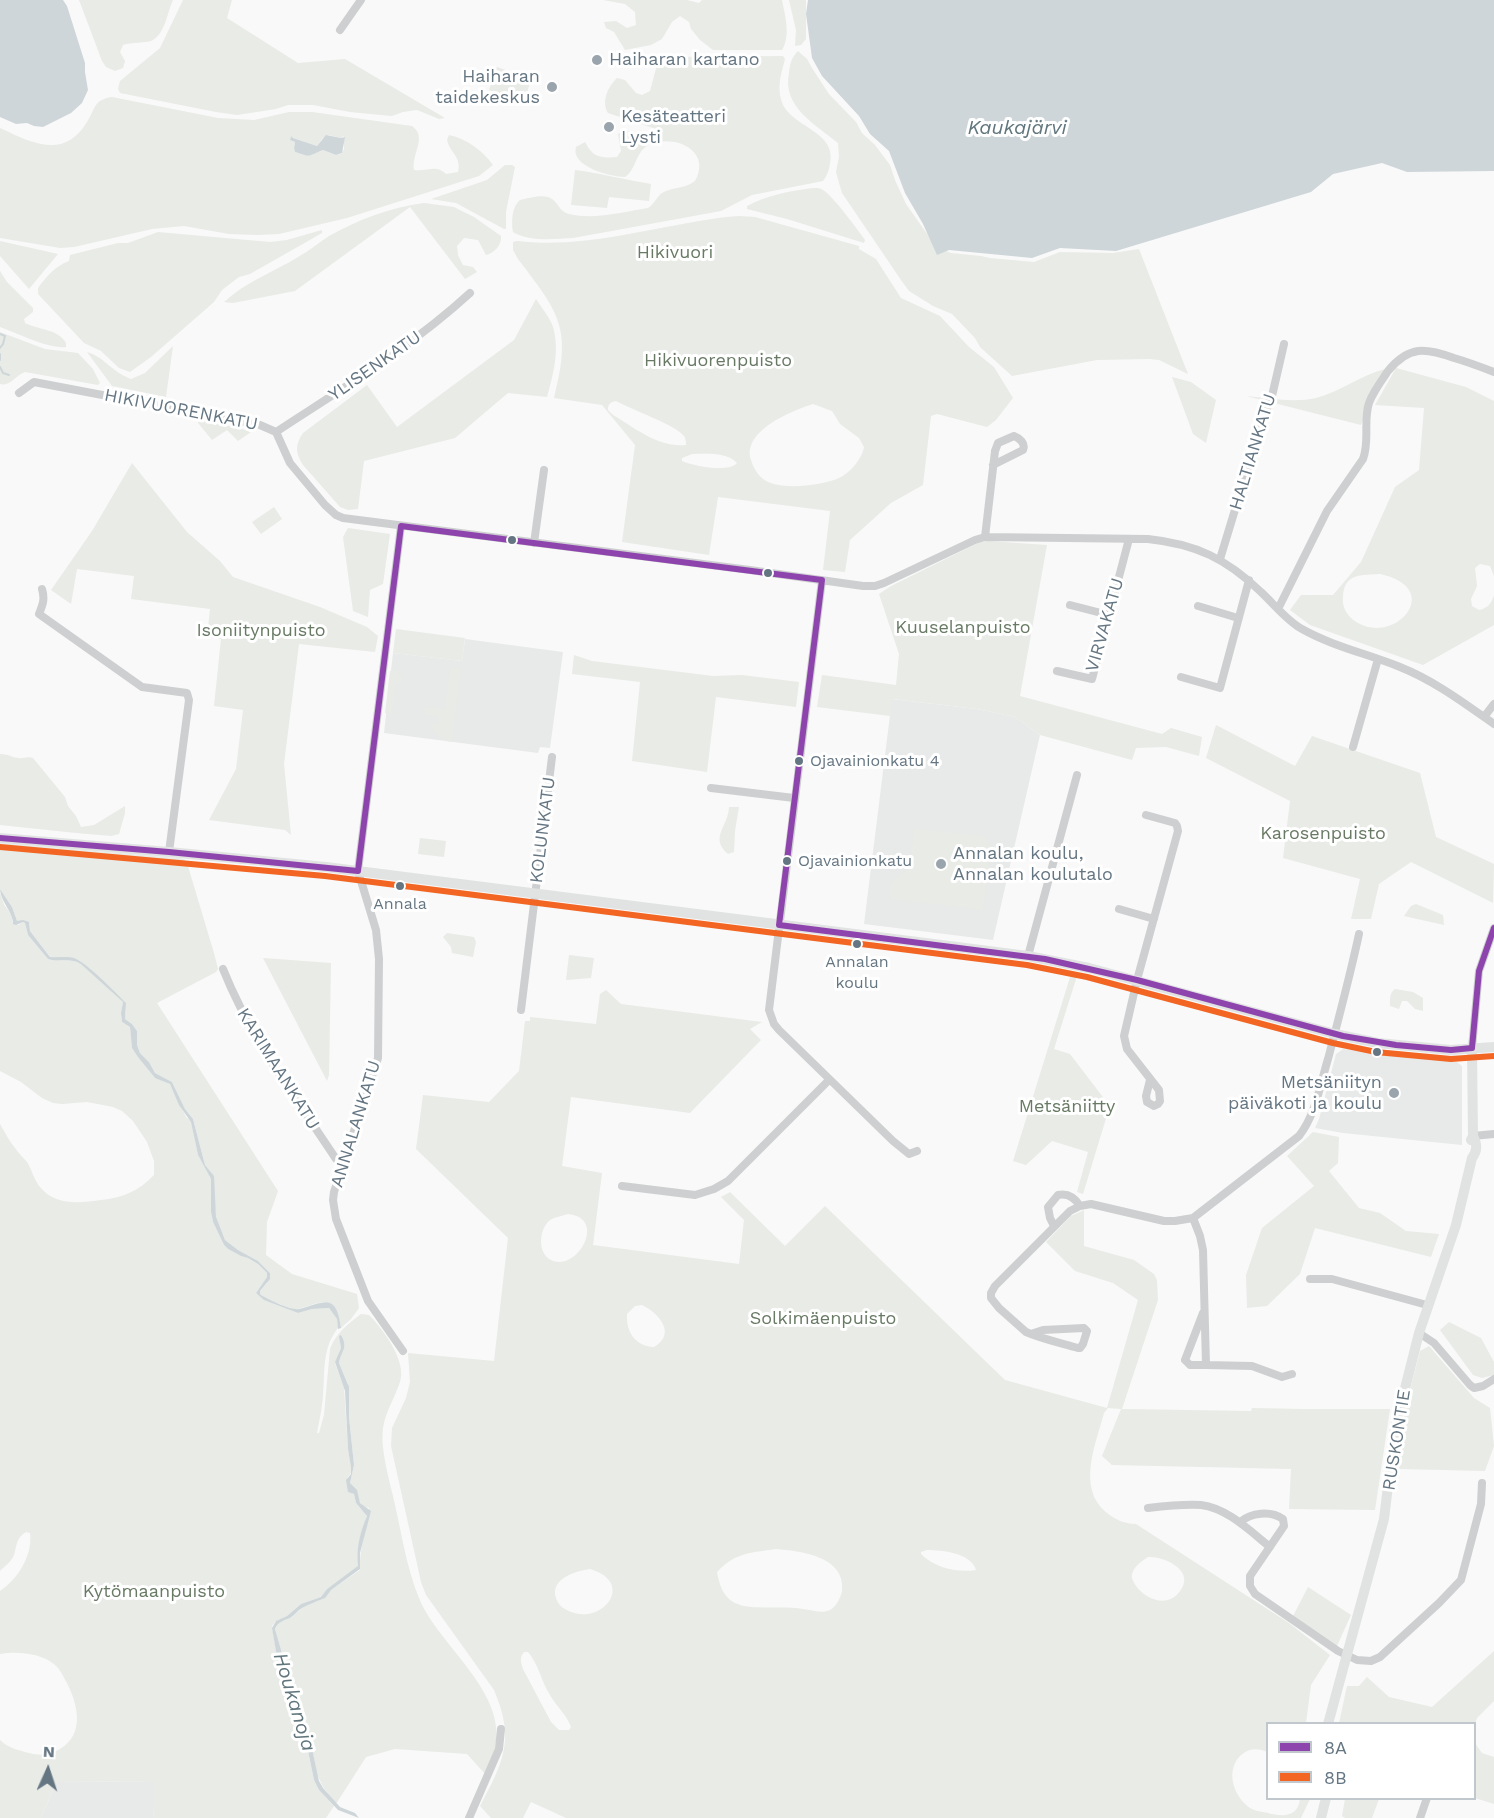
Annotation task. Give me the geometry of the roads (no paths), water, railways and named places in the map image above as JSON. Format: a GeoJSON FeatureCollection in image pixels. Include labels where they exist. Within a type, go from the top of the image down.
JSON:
{"type":"FeatureCollection","features":[{"type":"Feature","properties":{"kind":"main road"},"geometry":{"type":"LineString","coordinates":[[0,838],[358,871],[1028,956],[1089,968],[1335,1034],[1378,1043],[1451,1050],[1494,1047]]}},
{"type":"Feature","properties":{"kind":"main road","name":"RUSKONTIE"},"geometry":{"type":"LineString","coordinates":[[1329,1722],[1383,1519],[1395,1428],[1419,1333],[1456,1225],[1472,1158],[1477,1149],[1473,1136],[1472,1048]]}},
{"type":"Feature","properties":{"kind":"main road"},"geometry":{"type":"LineString","coordinates":[[1321,1818],[1326,1800]]}},
{"type":"Feature","properties":{"kind":"street"},"geometry":{"type":"LineString","coordinates":[[340,30],[361,0]]}},
{"type":"Feature","properties":{"kind":"street","name":"YLISENKATU"},"geometry":{"type":"LineString","coordinates":[[276,432],[374,369],[443,318],[470,293]]}},
{"type":"Feature","properties":{"kind":"street","name":"HALTIANKATU"},"geometry":{"type":"LineString","coordinates":[[1220,559],[1262,421],[1272,396],[1284,344]]}},
{"type":"Feature","properties":{"kind":"street"},"geometry":{"type":"LineString","coordinates":[[1278,609],[1327,511],[1364,459],[1367,449],[1369,404],[1382,380],[1395,363],[1411,352],[1434,350],[1494,372]]}},
{"type":"Feature","properties":{"kind":"street","name":"HIKIVUORENKATU"},"geometry":{"type":"LineString","coordinates":[[18,393],[33,382],[260,425],[276,432],[290,463],[325,505],[336,515],[347,519],[863,586],[875,586],[985,537],[1148,539],[1172,542],[1198,549],[1220,559],[1249,580],[1302,629],[1401,667],[1440,686],[1494,724]]}},
{"type":"Feature","properties":{"kind":"street"},"geometry":{"type":"LineString","coordinates":[[985,537],[993,465]]}},
{"type":"Feature","properties":{"kind":"street"},"geometry":{"type":"LineString","coordinates":[[534,543],[544,470]]}},
{"type":"Feature","properties":{"kind":"street","name":"ANNALANKATU"},"geometry":{"type":"LineString","coordinates":[[401,526],[358,871],[376,930],[379,959],[378,1058],[333,1200],[336,1219],[368,1301],[403,1351]]}},
{"type":"Feature","properties":{"kind":"street","name":"VIRVAKATU"},"geometry":{"type":"LineString","coordinates":[[1057,671],[1092,679],[1129,539]]}},
{"type":"Feature","properties":{"kind":"street"},"geometry":{"type":"LineString","coordinates":[[822,580],[779,925],[770,1004],[771,1016],[779,1030],[901,1149],[909,1154],[917,1151]]}},
{"type":"Feature","properties":{"kind":"street"},"geometry":{"type":"LineString","coordinates":[[1181,677],[1220,688],[1249,580]]}},
{"type":"Feature","properties":{"kind":"street"},"geometry":{"type":"LineString","coordinates":[[42,589],[44,604],[39,614],[142,687],[187,693],[189,699],[169,852]]}},
{"type":"Feature","properties":{"kind":"street"},"geometry":{"type":"LineString","coordinates":[[1070,605],[1109,615]]}},
{"type":"Feature","properties":{"kind":"street"},"geometry":{"type":"LineString","coordinates":[[1198,606],[1238,618]]}},
{"type":"Feature","properties":{"kind":"street"},"geometry":{"type":"LineString","coordinates":[[1353,747],[1378,659]]}},
{"type":"Feature","properties":{"kind":"street"},"geometry":{"type":"LineString","coordinates":[[1484,717],[1494,704]]}},
{"type":"Feature","properties":{"kind":"street","name":"KOLUNKATU"},"geometry":{"type":"LineString","coordinates":[[521,1010],[552,758]]}},
{"type":"Feature","properties":{"kind":"street"},"geometry":{"type":"LineString","coordinates":[[1028,956],[1077,776]]}},
{"type":"Feature","properties":{"kind":"street"},"geometry":{"type":"LineString","coordinates":[[711,788],[794,798]]}},
{"type":"Feature","properties":{"kind":"street"},"geometry":{"type":"LineString","coordinates":[[1146,815],[1175,823],[1178,826],[1124,1030],[1127,1049],[1150,1080]]}},
{"type":"Feature","properties":{"kind":"street"},"geometry":{"type":"LineString","coordinates":[[1119,909],[1154,919]]}},
{"type":"Feature","properties":{"kind":"street"},"geometry":{"type":"LineString","coordinates":[[1472,1048],[1479,971],[1494,928]]}},
{"type":"Feature","properties":{"kind":"street"},"geometry":{"type":"LineString","coordinates":[[1031,1334],[1043,1330],[1084,1328],[1086,1331],[1083,1344],[1078,1348],[1031,1334],[1019,1327],[993,1301],[991,1293],[995,1286],[1070,1211],[1080,1206],[1098,1204],[1164,1221],[1192,1218],[1299,1136],[1313,1111],[1335,1034],[1359,933]]}},
{"type":"Feature","properties":{"kind":"street","name":"KARIMAANKATU"},"geometry":{"type":"LineString","coordinates":[[223,969],[235,999],[266,1053],[336,1159],[344,1161]]}},
{"type":"Feature","properties":{"kind":"street"},"geometry":{"type":"LineString","coordinates":[[622,1186],[691,1195],[714,1189],[728,1181],[829,1080]]}},
{"type":"Feature","properties":{"kind":"street"},"geometry":{"type":"LineString","coordinates":[[1473,1136],[1494,1134]]}},
{"type":"Feature","properties":{"kind":"street"},"geometry":{"type":"LineString","coordinates":[[1054,1226],[1048,1207],[1058,1195],[1066,1194],[1080,1206]]}},
{"type":"Feature","properties":{"kind":"street"},"geometry":{"type":"LineString","coordinates":[[1192,1218],[1203,1250],[1206,1365]]}},
{"type":"Feature","properties":{"kind":"street"},"geometry":{"type":"LineString","coordinates":[[1310,1279],[1332,1279],[1427,1305]]}},
{"type":"Feature","properties":{"kind":"street"},"geometry":{"type":"LineString","coordinates":[[1204,1311],[1185,1360],[1190,1365],[1252,1366],[1285,1377],[1292,1374]]}},
{"type":"Feature","properties":{"kind":"street"},"geometry":{"type":"LineString","coordinates":[[1419,1333],[1434,1343],[1470,1386],[1478,1387],[1494,1379]]}},
{"type":"Feature","properties":{"kind":"street"},"geometry":{"type":"LineString","coordinates":[[1240,1522],[1246,1517],[1263,1514],[1278,1515],[1283,1519],[1284,1526],[1250,1576],[1250,1586],[1255,1594],[1346,1655],[1357,1660],[1371,1660],[1380,1657],[1461,1580],[1481,1506],[1482,1483]]}},
{"type":"Feature","properties":{"kind":"street"},"geometry":{"type":"LineString","coordinates":[[1148,1508],[1202,1505],[1217,1509],[1240,1522],[1270,1546]]}},
{"type":"Feature","properties":{"kind":"street"},"geometry":{"type":"LineString","coordinates":[[469,1818],[499,1749],[501,1729]]}},
{"type":"Feature","properties":{"kind":"street"},"geometry":{"type":"LineString","coordinates":[[1420,1818],[1426,1800]]}},
{"type":"Feature","properties":{"kind":"water"},"geometry":{"type":"Polygon","coordinates":[[[0,0],[63,0],[67,6],[85,63],[88,90],[82,103],[71,113],[43,127],[27,123],[16,124],[0,117],[0,0]]]}},
{"type":"Feature","properties":{"kind":"water","name":"Kaukajärvi"},"geometry":{"type":"Polygon","coordinates":[[[808,0],[1494,0],[1494,171],[1407,172],[1382,163],[1333,174],[1311,192],[1116,251],[1060,248],[1032,258],[949,250],[937,255],[905,193],[889,151],[870,134],[859,116],[822,76],[812,58],[806,14],[808,0]]]}},
{"type":"Feature","properties":{"kind":"water"},"geometry":{"type":"Polygon","coordinates":[[[326,135],[345,137],[342,153],[336,155],[323,150],[309,156],[304,155],[295,152],[295,142],[290,140],[291,136],[317,146],[326,135]]]}},
{"type":"Feature","properties":{"kind":"water"},"geometry":{"type":"Polygon","coordinates":[[[0,889],[12,907],[17,921],[29,922],[30,931],[50,957],[71,957],[80,961],[126,1003],[125,1019],[137,1031],[137,1045],[140,1053],[155,1073],[172,1082],[185,1109],[193,1119],[205,1165],[214,1176],[216,1217],[225,1240],[258,1261],[270,1273],[270,1279],[260,1294],[279,1304],[296,1309],[328,1302],[336,1309],[341,1328],[338,1329],[337,1319],[329,1308],[298,1313],[264,1300],[256,1293],[267,1277],[267,1273],[258,1264],[224,1245],[213,1222],[211,1179],[198,1155],[191,1122],[179,1105],[170,1084],[155,1078],[132,1048],[130,1027],[122,1022],[123,1002],[81,964],[48,959],[28,935],[25,923],[13,924],[0,889]]]}},
{"type":"Feature","properties":{"kind":"water","name":"Houkanoja"},"geometry":{"type":"Polygon","coordinates":[[[341,1335],[344,1346],[339,1363],[349,1387],[349,1417],[354,1465],[350,1483],[357,1490],[360,1503],[371,1511],[360,1553],[360,1569],[331,1590],[325,1598],[301,1609],[275,1629],[284,1660],[285,1677],[300,1707],[319,1781],[340,1807],[355,1813],[359,1818],[338,1810],[319,1790],[314,1780],[304,1731],[281,1680],[272,1628],[276,1621],[287,1616],[301,1604],[321,1597],[327,1589],[358,1566],[359,1541],[367,1516],[356,1503],[354,1494],[348,1492],[346,1480],[351,1474],[351,1467],[345,1391],[335,1362],[341,1348],[339,1336],[341,1335]]]}},
{"type":"Feature","properties":{"kind":"waterway"},"geometry":{"type":"LineString","coordinates":[[0,334],[5,336],[0,348]]}},
{"type":"Feature","properties":{"kind":"waterway"},"geometry":{"type":"LineString","coordinates":[[0,354],[0,360]]}},
{"type":"Feature","properties":{"kind":"waterway"},"geometry":{"type":"LineString","coordinates":[[0,367],[3,373],[9,375]]}},
{"type":"Feature","properties":{"kind":"place","name":"Haiharan kartano"},"geometry":{"type":"Point","coordinates":[597,60]}},
{"type":"Feature","properties":{"kind":"place","name":"Haiharan taidekeskus"},"geometry":{"type":"Point","coordinates":[552,87]}},
{"type":"Feature","properties":{"kind":"place","name":"Kesäteatteri Lysti"},"geometry":{"type":"Point","coordinates":[609,127]}},
{"type":"Feature","properties":{"kind":"place","name":"Ojavainionkatu 4"},"geometry":{"type":"Point","coordinates":[799,761]}},
{"type":"Feature","properties":{"kind":"place","name":"Ojavainionkatu"},"geometry":{"type":"Point","coordinates":[787,861]}},
{"type":"Feature","properties":{"kind":"place","name":"Annalan koulu, Annalan koulutalo"},"geometry":{"type":"Point","coordinates":[941,864]}},
{"type":"Feature","properties":{"kind":"place","name":"Annala"},"geometry":{"type":"Point","coordinates":[400,886]}},
{"type":"Feature","properties":{"kind":"place","name":"Annalan koulu"},"geometry":{"type":"Point","coordinates":[857,944]}},
{"type":"Feature","properties":{"kind":"place","name":"Metsäniityn päiväkoti ja koulu"},"geometry":{"type":"Point","coordinates":[1394,1093]}},
{"type":"Feature","properties":{"kind":"park label","name":"Hikivuori"},"geometry":{"type":"Point","coordinates":[675,253]}},
{"type":"Feature","properties":{"kind":"park label","name":"Hikivuorenpuisto"},"geometry":{"type":"Point","coordinates":[718,361]}},
{"type":"Feature","properties":{"kind":"park label","name":"Kuuselanpuisto"},"geometry":{"type":"Point","coordinates":[963,628]}},
{"type":"Feature","properties":{"kind":"park label","name":"Isoniitynpuisto"},"geometry":{"type":"Point","coordinates":[261,631]}},
{"type":"Feature","properties":{"kind":"park label","name":"Karosenpuisto"},"geometry":{"type":"Point","coordinates":[1323,834]}},
{"type":"Feature","properties":{"kind":"park label","name":"Metsäniitty"},"geometry":{"type":"Point","coordinates":[1067,1107]}},
{"type":"Feature","properties":{"kind":"park label","name":"Solkimäenpuisto"},"geometry":{"type":"Point","coordinates":[823,1319]}},
{"type":"Feature","properties":{"kind":"park label","name":"Kytömaanpuisto"},"geometry":{"type":"Point","coordinates":[154,1592]}}]}
